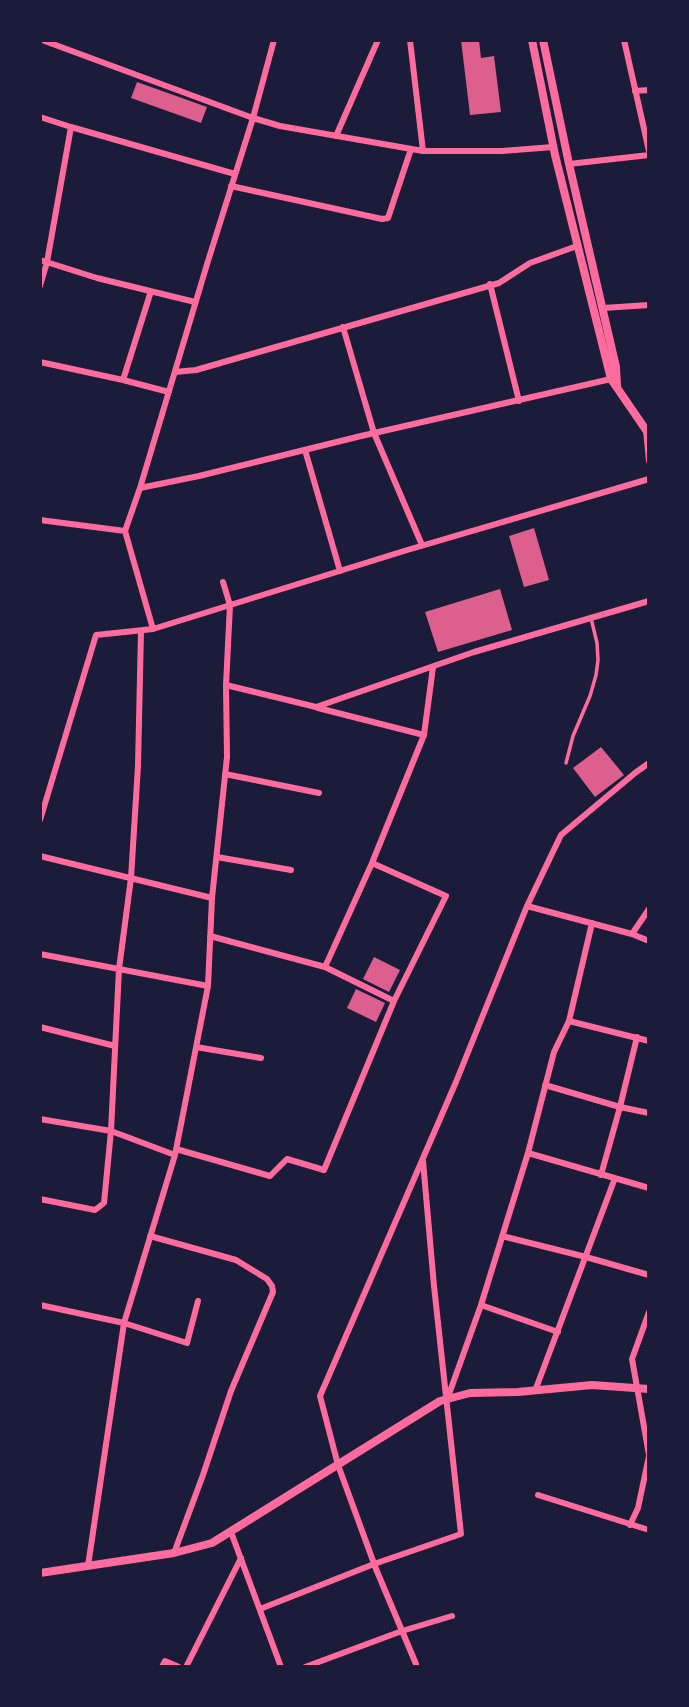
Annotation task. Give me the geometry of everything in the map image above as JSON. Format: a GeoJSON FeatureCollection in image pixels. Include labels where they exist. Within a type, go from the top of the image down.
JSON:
{"type":"FeatureCollection","features":[{"type":"Feature","properties":{"kind":"street"},"geometry":{"type":"LineString","coordinates":[[42,40],[280,126],[423,150],[502,151],[554,147]]}},
{"type":"Feature","properties":{"kind":"street"},"geometry":{"type":"LineString","coordinates":[[153,629],[125,531],[253,118],[274,40]]}},
{"type":"Feature","properties":{"kind":"street"},"geometry":{"type":"LineString","coordinates":[[336,136],[378,40]]}},
{"type":"Feature","properties":{"kind":"street"},"geometry":{"type":"LineString","coordinates":[[410,40],[423,150]]}},
{"type":"Feature","properties":{"kind":"street"},"geometry":{"type":"LineString","coordinates":[[532,40],[577,246],[611,379],[648,430],[649,461]]}},
{"type":"Feature","properties":{"kind":"street"},"geometry":{"type":"LineString","coordinates":[[543,40],[617,367],[617,389]]}},
{"type":"Feature","properties":{"kind":"street"},"geometry":{"type":"LineString","coordinates":[[569,164],[649,153],[624,40]]}},
{"type":"Feature","properties":{"kind":"street"},"geometry":{"type":"LineString","coordinates":[[635,91],[649,90]]}},
{"type":"Feature","properties":{"kind":"street"},"geometry":{"type":"LineString","coordinates":[[40,117],[235,174]]}},
{"type":"Feature","properties":{"kind":"street"},"geometry":{"type":"LineString","coordinates":[[40,286],[71,127]]}},
{"type":"Feature","properties":{"kind":"street"},"geometry":{"type":"LineString","coordinates":[[231,186],[382,219],[388,218],[411,149]]}},
{"type":"Feature","properties":{"kind":"street"},"geometry":{"type":"LineString","coordinates":[[175,372],[197,370],[499,283],[530,263],[577,246]]}},
{"type":"Feature","properties":{"kind":"street"},"geometry":{"type":"LineString","coordinates":[[44,261],[97,278],[195,302]]}},
{"type":"Feature","properties":{"kind":"street"},"geometry":{"type":"LineString","coordinates":[[491,284],[519,401]]}},
{"type":"Feature","properties":{"kind":"street"},"geometry":{"type":"LineString","coordinates":[[123,380],[151,291]]}},
{"type":"Feature","properties":{"kind":"street"},"geometry":{"type":"LineString","coordinates":[[603,308],[649,305]]}},
{"type":"Feature","properties":{"kind":"street"},"geometry":{"type":"LineString","coordinates":[[342,327],[374,433],[422,545]]}},
{"type":"Feature","properties":{"kind":"street"},"geometry":{"type":"LineString","coordinates":[[40,362],[169,392]]}},
{"type":"Feature","properties":{"kind":"street"},"geometry":{"type":"LineString","coordinates":[[140,488],[199,477],[374,433],[611,379]]}},
{"type":"Feature","properties":{"kind":"street"},"geometry":{"type":"LineString","coordinates":[[304,450],[340,571]]}},
{"type":"Feature","properties":{"kind":"street"},"geometry":{"type":"LineString","coordinates":[[40,820],[96,635],[153,629],[422,545],[649,479]]}},
{"type":"Feature","properties":{"kind":"street"},"geometry":{"type":"LineString","coordinates":[[40,520],[125,531]]}},
{"type":"Feature","properties":{"kind":"street"},"geometry":{"type":"LineString","coordinates":[[88,1566],[124,1323],[175,1152],[208,986],[212,898],[227,757],[226,685],[230,605],[223,582]]}},
{"type":"Feature","properties":{"kind":"street"},"geometry":{"type":"LineString","coordinates":[[316,707],[474,652],[649,601]]}},
{"type":"Feature","properties":{"kind":"street"},"geometry":{"type":"LineString","coordinates":[[40,1199],[95,1210],[104,1203],[111,1131],[119,969],[131,878],[138,766],[141,631]]}},
{"type":"Feature","properties":{"kind":"street"},"geometry":{"type":"LineString","coordinates":[[325,967],[372,863],[424,735],[433,667]]}},
{"type":"Feature","properties":{"kind":"street"},"geometry":{"type":"LineString","coordinates":[[226,685],[424,735]]}},
{"type":"Feature","properties":{"kind":"street"},"geometry":{"type":"LineString","coordinates":[[416,1664],[374,1564],[338,1465],[320,1396],[456,1082],[527,906],[561,835],[649,763]]}},
{"type":"Feature","properties":{"kind":"street"},"geometry":{"type":"LineString","coordinates":[[225,774],[319,793]]}},
{"type":"Feature","properties":{"kind":"street"},"geometry":{"type":"LineString","coordinates":[[40,856],[212,898]]}},
{"type":"Feature","properties":{"kind":"street"},"geometry":{"type":"LineString","coordinates":[[217,857],[291,870]]}},
{"type":"Feature","properties":{"kind":"street"},"geometry":{"type":"LineString","coordinates":[[40,1119],[111,1131],[175,1152],[270,1176],[287,1159],[324,1170],[394,1001],[446,896],[372,863]]}},
{"type":"Feature","properties":{"kind":"street"},"geometry":{"type":"LineString","coordinates":[[527,906],[649,941]]}},
{"type":"Feature","properties":{"kind":"street"},"geometry":{"type":"LineString","coordinates":[[632,934],[649,909]]}},
{"type":"Feature","properties":{"kind":"street"},"geometry":{"type":"LineString","coordinates":[[447,1399],[481,1305],[528,1153],[554,1052],[569,1021],[592,923]]}},
{"type":"Feature","properties":{"kind":"street"},"geometry":{"type":"LineString","coordinates":[[210,936],[325,967],[394,1001]]}},
{"type":"Feature","properties":{"kind":"street"},"geometry":{"type":"LineString","coordinates":[[40,954],[208,986]]}},
{"type":"Feature","properties":{"kind":"street"},"geometry":{"type":"LineString","coordinates":[[569,1021],[649,1041]]}},
{"type":"Feature","properties":{"kind":"street"},"geometry":{"type":"LineString","coordinates":[[40,1027],[115,1046]]}},
{"type":"Feature","properties":{"kind":"street"},"geometry":{"type":"LineString","coordinates":[[600,1175],[637,1037]]}},
{"type":"Feature","properties":{"kind":"street"},"geometry":{"type":"LineString","coordinates":[[196,1047],[261,1058]]}},
{"type":"Feature","properties":{"kind":"street"},"geometry":{"type":"LineString","coordinates":[[545,1085],[649,1113]]}},
{"type":"Feature","properties":{"kind":"street"},"geometry":{"type":"LineString","coordinates":[[528,1153],[649,1188]]}},
{"type":"Feature","properties":{"kind":"street"},"geometry":{"type":"LineString","coordinates":[[260,1609],[374,1564],[461,1534],[423,1159]]}},
{"type":"Feature","properties":{"kind":"street"},"geometry":{"type":"LineString","coordinates":[[535,1391],[615,1178]]}},
{"type":"Feature","properties":{"kind":"street"},"geometry":{"type":"LineString","coordinates":[[150,1236],[236,1260],[267,1279],[273,1292],[231,1391],[174,1553]]}},
{"type":"Feature","properties":{"kind":"street"},"geometry":{"type":"LineString","coordinates":[[502,1236],[649,1275]]}},
{"type":"Feature","properties":{"kind":"street"},"geometry":{"type":"LineString","coordinates":[[40,1305],[124,1323],[187,1343],[198,1301]]}},
{"type":"Feature","properties":{"kind":"street"},"geometry":{"type":"LineString","coordinates":[[481,1305],[558,1332]]}},
{"type":"Feature","properties":{"kind":"street"},"geometry":{"type":"LineString","coordinates":[[630,1525],[638,1507],[649,1455],[632,1359],[649,1312]]}},
{"type":"Feature","properties":{"kind":"street"},"geometry":{"type":"LineString","coordinates":[[40,1573],[174,1553],[212,1544],[440,1401],[470,1393],[535,1391],[592,1385],[649,1390]]}},
{"type":"Feature","properties":{"kind":"street"},"geometry":{"type":"LineString","coordinates":[[538,1495],[649,1530]]}},
{"type":"Feature","properties":{"kind":"street"},"geometry":{"type":"LineString","coordinates":[[231,1532],[281,1667]]}},
{"type":"Feature","properties":{"kind":"street"},"geometry":{"type":"LineString","coordinates":[[186,1667],[241,1558]]}},
{"type":"Feature","properties":{"kind":"street"},"geometry":{"type":"LineString","coordinates":[[305,1667],[402,1631],[452,1616]]}},
{"type":"Feature","properties":{"kind":"street"},"geometry":{"type":"LineString","coordinates":[[162,1667],[165,1661],[179,1667]]}},
{"type":"Feature","properties":{"kind":"lane"},"geometry":{"type":"LineString","coordinates":[[566,763],[596,675],[597,643],[591,618]]}},
{"type":"Feature","properties":{"kind":"building"},"geometry":{"type":"Polygon","coordinates":[[[461,40],[479,40],[481,58],[494,56],[501,112],[470,115],[461,40]]]}},
{"type":"Feature","properties":{"kind":"building"},"geometry":{"type":"Polygon","coordinates":[[[137,82],[207,107],[201,123],[131,98],[137,82]]]}},
{"type":"Feature","properties":{"kind":"building"},"geometry":{"type":"Polygon","coordinates":[[[534,528],[549,580],[524,587],[509,536],[534,528]]]}},
{"type":"Feature","properties":{"kind":"building"},"geometry":{"type":"Polygon","coordinates":[[[500,589],[512,630],[438,652],[425,612],[500,589]]]}},
{"type":"Feature","properties":{"kind":"building"},"geometry":{"type":"Polygon","coordinates":[[[601,747],[624,775],[595,797],[573,768],[601,747]]]}},
{"type":"Feature","properties":{"kind":"building"},"geometry":{"type":"Polygon","coordinates":[[[374,957],[400,970],[389,992],[363,979],[374,957]]]}},
{"type":"Feature","properties":{"kind":"building"},"geometry":{"type":"Polygon","coordinates":[[[356,989],[385,1003],[376,1022],[347,1008],[356,989]]]}}]}
